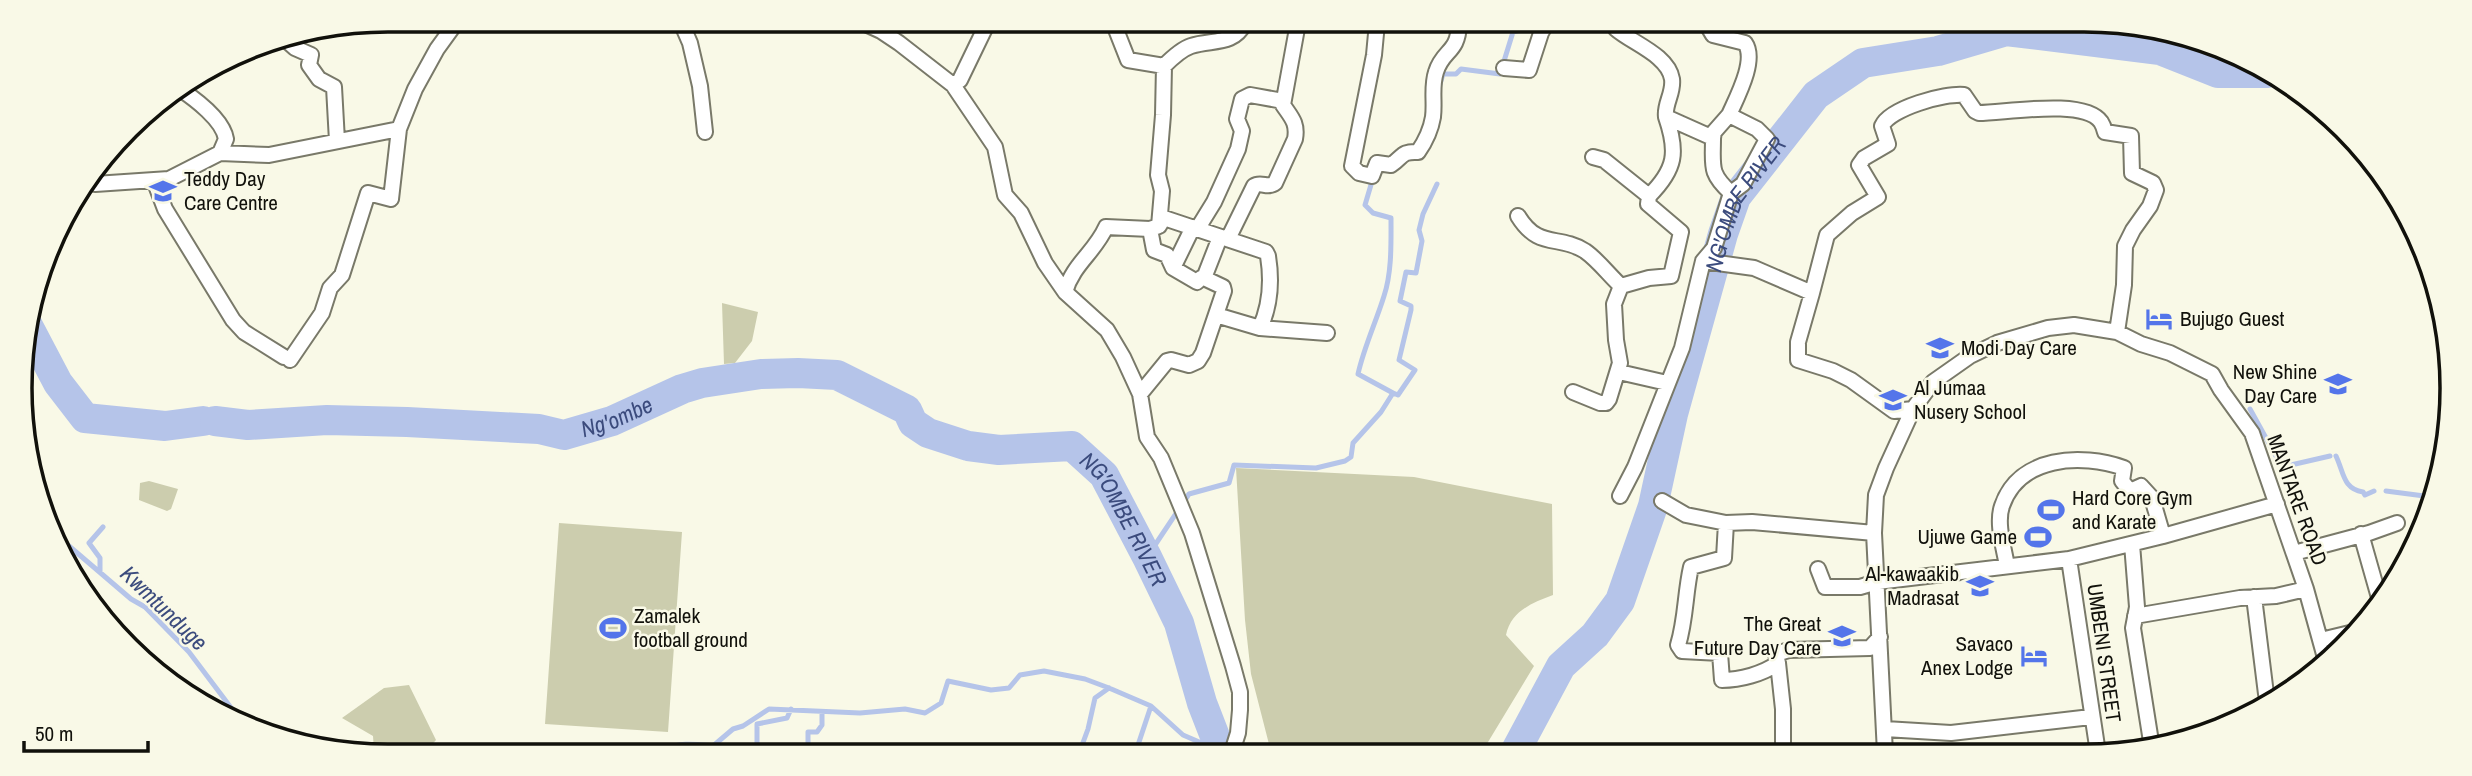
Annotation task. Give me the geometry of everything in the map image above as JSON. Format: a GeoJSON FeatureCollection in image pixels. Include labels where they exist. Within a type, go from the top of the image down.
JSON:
{"type":"FeatureCollection","features":[{"type":"Feature","properties":{"kind":"street"},"geometry":{"type":"LineString","coordinates":[[154,180],[165,209],[233,320],[244,332],[287,358],[321,313],[330,288],[342,275],[368,193],[391,199],[399,130],[415,89],[436,49],[449,32]]}},
{"type":"Feature","properties":{"kind":"street"},"geometry":{"type":"LineString","coordinates":[[685,32],[700,86],[705,132]]}},
{"type":"Feature","properties":{"kind":"street"},"geometry":{"type":"LineString","coordinates":[[883,32],[953,85],[995,147],[1005,195],[1020,213],[1045,263],[1065,292],[1107,330],[1123,356],[1140,394],[1147,437],[1161,458],[1192,533],[1233,666],[1240,692],[1238,733],[1235,744]]}},
{"type":"Feature","properties":{"kind":"street"},"geometry":{"type":"LineString","coordinates":[[953,85],[960,80],[983,32]]}},
{"type":"Feature","properties":{"kind":"street"},"geometry":{"type":"LineString","coordinates":[[1117,32],[1128,60],[1164,66],[1187,47],[1226,41],[1239,32]]}},
{"type":"Feature","properties":{"kind":"street"},"geometry":{"type":"LineString","coordinates":[[1164,66],[1158,176],[1163,191],[1154,227],[1154,250],[1167,255],[1173,268],[1197,282],[1204,278],[1254,186],[1270,186],[1275,183],[1290,152],[1296,133],[1295,125],[1283,102],[1296,32]]}},
{"type":"Feature","properties":{"kind":"street"},"geometry":{"type":"LineString","coordinates":[[1376,32],[1352,166],[1359,173],[1372,176],[1377,163],[1391,165],[1402,154],[1409,151],[1418,152],[1424,143],[1433,114],[1434,76],[1444,57],[1455,45],[1457,32]]}},
{"type":"Feature","properties":{"kind":"street"},"geometry":{"type":"LineString","coordinates":[[1504,68],[1529,70],[1542,32]]}},
{"type":"Feature","properties":{"kind":"street"},"geometry":{"type":"LineString","coordinates":[[1620,32],[1651,52],[1670,72],[1672,88],[1666,117],[1675,146],[1664,178],[1649,195],[1648,204],[1681,232],[1671,276],[1649,278],[1621,286]]}},
{"type":"Feature","properties":{"kind":"street"},"geometry":{"type":"LineString","coordinates":[[1712,32],[1745,43],[1749,50],[1748,68],[1729,115],[1714,132],[1713,138],[1713,173],[1716,180],[1731,193]]}},
{"type":"Feature","properties":{"kind":"street"},"geometry":{"type":"LineString","coordinates":[[292,45],[311,55],[309,65],[319,79],[334,87],[337,141]]}},
{"type":"Feature","properties":{"kind":"street"},"geometry":{"type":"LineString","coordinates":[[187,94],[221,127],[226,139],[220,153]]}},
{"type":"Feature","properties":{"kind":"street"},"geometry":{"type":"LineString","coordinates":[[1173,268],[1214,202],[1238,149],[1242,131],[1237,119],[1242,99],[1250,95],[1283,102]]}},
{"type":"Feature","properties":{"kind":"street"},"geometry":{"type":"LineString","coordinates":[[1913,409],[1894,411],[1851,380],[1798,360],[1798,342],[1824,254],[1825,239],[1835,226],[1878,197],[1859,165],[1864,158],[1888,144],[1882,123],[1909,106],[1942,97],[1964,95],[1979,113],[2068,108],[2101,121],[2105,132],[2131,136],[2132,173],[2153,183],[2156,190],[2150,206],[2125,246],[2123,295],[2117,332]]}},
{"type":"Feature","properties":{"kind":"street"},"geometry":{"type":"LineString","coordinates":[[1620,496],[1635,467],[1682,348],[1703,261],[1714,248],[1731,193],[1743,184],[1767,139],[1757,129],[1729,115]]}},
{"type":"Feature","properties":{"kind":"street"},"geometry":{"type":"LineString","coordinates":[[1666,117],[1713,138]]}},
{"type":"Feature","properties":{"kind":"street"},"geometry":{"type":"LineString","coordinates":[[96,184],[169,179],[220,153],[269,155],[399,130]]}},
{"type":"Feature","properties":{"kind":"street"},"geometry":{"type":"LineString","coordinates":[[1593,157],[1601,158],[1649,195]]}},
{"type":"Feature","properties":{"kind":"street"},"geometry":{"type":"LineString","coordinates":[[1518,216],[1525,227],[1538,238],[1586,252],[1621,286]]}},
{"type":"Feature","properties":{"kind":"street"},"geometry":{"type":"LineString","coordinates":[[1065,292],[1074,270],[1100,242],[1106,227],[1154,227],[1164,218],[1262,250],[1268,256],[1271,284],[1266,315],[1260,328]]}},
{"type":"Feature","properties":{"kind":"street"},"geometry":{"type":"LineString","coordinates":[[1703,261],[1754,268],[1812,293]]}},
{"type":"Feature","properties":{"kind":"street"},"geometry":{"type":"LineString","coordinates":[[1140,394],[1167,362],[1171,360],[1189,365],[1198,361],[1203,353],[1223,287],[1204,278]]}},
{"type":"Feature","properties":{"kind":"street"},"geometry":{"type":"LineString","coordinates":[[1573,392],[1600,403],[1609,400],[1619,373],[1620,355],[1616,340],[1614,304],[1621,286]]}},
{"type":"Feature","properties":{"kind":"street"},"geometry":{"type":"LineString","coordinates":[[1216,315],[1260,328],[1327,333]]}},
{"type":"Feature","properties":{"kind":"street","name":"MANTARE ROAD"},"geometry":{"type":"LineString","coordinates":[[1885,744],[1874,533],[1876,495],[1886,468],[1913,409],[1933,382],[1970,356],[1997,343],[2048,328],[2074,326],[2117,332],[2141,344],[2170,353],[2212,374],[2252,433],[2306,589],[2324,652]]}},
{"type":"Feature","properties":{"kind":"street"},"geometry":{"type":"LineString","coordinates":[[1619,373],[1668,383]]}},
{"type":"Feature","properties":{"kind":"street"},"geometry":{"type":"LineString","coordinates":[[2007,566],[2001,536],[2001,508],[2011,488],[2025,475],[2067,459],[2087,458],[2124,468],[2122,481],[2130,491],[2141,486],[2152,498],[2164,536]]}},
{"type":"Feature","properties":{"kind":"street"},"geometry":{"type":"LineString","coordinates":[[1662,501],[1686,515],[1726,523],[1752,522],[1874,533]]}},
{"type":"Feature","properties":{"kind":"street"},"geometry":{"type":"LineString","coordinates":[[1818,569],[1825,587],[1860,587],[1877,582],[2069,559],[2277,504]]}},
{"type":"Feature","properties":{"kind":"street"},"geometry":{"type":"LineString","coordinates":[[1726,523],[1724,558],[1691,566],[1683,631],[1678,645],[1682,651],[1720,653],[1722,680],[1770,669],[1777,663]]}},
{"type":"Feature","properties":{"kind":"street"},"geometry":{"type":"LineString","coordinates":[[2294,553],[2397,523]]}},
{"type":"Feature","properties":{"kind":"street"},"geometry":{"type":"LineString","coordinates":[[2361,534],[2377,590]]}},
{"type":"Feature","properties":{"kind":"street"},"geometry":{"type":"LineString","coordinates":[[2132,544],[2137,607],[2133,628],[2150,738]]}},
{"type":"Feature","properties":{"kind":"street","name":"UMBENI STREET"},"geometry":{"type":"LineString","coordinates":[[2069,559],[2096,744]]}},
{"type":"Feature","properties":{"kind":"street"},"geometry":{"type":"LineString","coordinates":[[2135,616],[2276,596],[2306,589]]}},
{"type":"Feature","properties":{"kind":"street"},"geometry":{"type":"LineString","coordinates":[[2254,597],[2266,694]]}},
{"type":"Feature","properties":{"kind":"street"},"geometry":{"type":"LineString","coordinates":[[2321,640],[2340,635]]}},
{"type":"Feature","properties":{"kind":"street"},"geometry":{"type":"LineString","coordinates":[[1783,744],[1783,709],[1776,654],[1789,650],[1870,648],[1880,637]]}},
{"type":"Feature","properties":{"kind":"street"},"geometry":{"type":"LineString","coordinates":[[1885,729],[1951,733],[2091,717]]}},
{"type":"Feature","properties":{"kind":"green space"},"geometry":{"type":"Polygon","coordinates":[[[722,303],[758,312],[752,341],[735,363],[724,364],[722,303]]]}},
{"type":"Feature","properties":{"kind":"green space"},"geometry":{"type":"Polygon","coordinates":[[[1236,468],[1414,477],[1552,504],[1553,595],[1530,605],[1518,614],[1512,620],[1506,635],[1534,666],[1487,744],[1269,744],[1251,674],[1236,468]]]}},
{"type":"Feature","properties":{"kind":"green space"},"geometry":{"type":"Polygon","coordinates":[[[149,481],[178,489],[171,509],[167,511],[139,500],[140,483],[149,481]]]}},
{"type":"Feature","properties":{"kind":"green space","name":"Zamalek football ground"},"geometry":{"type":"Polygon","coordinates":[[[559,523],[682,532],[668,732],[545,724],[559,523]]]}},
{"type":"Feature","properties":{"kind":"green space"},"geometry":{"type":"Polygon","coordinates":[[[409,685],[436,740],[432,744],[374,744],[373,736],[342,718],[384,688],[409,685]]]}},
{"type":"Feature","properties":{"kind":"waterway"},"geometry":{"type":"LineString","coordinates":[[1440,84],[1443,74],[1456,74],[1461,69],[1500,74],[1513,32]]}},
{"type":"Feature","properties":{"kind":"waterway","name":"NG'OMBE RIVER"},"geometry":{"type":"LineString","coordinates":[[1519,744],[1561,666],[1595,635],[1620,601],[1653,506],[1673,414],[1723,234],[1736,197],[1816,95],[1863,63],[1938,51],[2003,32]]}},
{"type":"Feature","properties":{"kind":"waterway","name":"NG'OMBE RIVER"},"geometry":{"type":"LineString","coordinates":[[2014,32],[2160,50],[2218,73],[2251,73]]}},
{"type":"Feature","properties":{"kind":"waterway"},"geometry":{"type":"LineString","coordinates":[[1373,178],[1365,205],[1373,213],[1391,218],[1391,257],[1387,287],[1358,374],[1393,393]]}},
{"type":"Feature","properties":{"kind":"waterway"},"geometry":{"type":"LineString","coordinates":[[1147,557],[1189,494],[1229,483],[1234,465],[1316,468],[1351,457],[1353,443],[1381,412],[1393,393],[1398,395],[1415,370],[1399,360],[1411,310],[1411,306],[1400,301],[1406,272],[1416,273],[1422,241],[1419,230],[1423,214],[1437,184]]}},
{"type":"Feature","properties":{"kind":"waterway","name":"Ng'ombe"},"geometry":{"type":"LineString","coordinates":[[35,340],[58,383],[85,418],[165,426],[203,421]]}},
{"type":"Feature","properties":{"kind":"waterway","name":"Ng'ombe"},"geometry":{"type":"LineString","coordinates":[[215,421],[248,425],[327,420],[407,422],[539,429],[564,435],[612,421],[682,389],[702,383],[761,374],[798,373],[837,375],[907,410],[913,423],[928,433],[968,446],[999,450],[1072,446],[1104,475],[1147,557],[1179,623],[1202,703],[1218,744]]}},
{"type":"Feature","properties":{"kind":"waterway"},"geometry":{"type":"LineString","coordinates":[[2250,409],[2282,467],[2330,456]]}},
{"type":"Feature","properties":{"kind":"waterway"},"geometry":{"type":"LineString","coordinates":[[2336,456],[2351,488],[2365,495],[2374,491]]}},
{"type":"Feature","properties":{"kind":"waterway"},"geometry":{"type":"LineString","coordinates":[[2386,491],[2424,496]]}},
{"type":"Feature","properties":{"kind":"waterway"},"geometry":{"type":"LineString","coordinates":[[100,572],[100,558],[89,543],[103,527]]}},
{"type":"Feature","properties":{"kind":"waterway","name":"Kwmtunduge"},"geometry":{"type":"LineString","coordinates":[[67,545],[131,599],[145,607],[189,652],[232,709]]}},
{"type":"Feature","properties":{"kind":"waterway"},"geometry":{"type":"LineString","coordinates":[[715,744],[733,729],[743,726],[769,709],[860,713],[905,709],[925,713],[941,703],[948,681],[991,690],[1009,688],[1020,675],[1044,671],[1085,679],[1151,706],[1183,735],[1204,744]]}},
{"type":"Feature","properties":{"kind":"waterway"},"geometry":{"type":"LineString","coordinates":[[1082,744],[1095,698],[1109,688]]}},
{"type":"Feature","properties":{"kind":"waterway"},"geometry":{"type":"LineString","coordinates":[[1138,744],[1151,706]]}},
{"type":"Feature","properties":{"kind":"waterway"},"geometry":{"type":"LineString","coordinates":[[757,744],[757,724],[787,718],[791,709]]}},
{"type":"Feature","properties":{"kind":"waterway"},"geometry":{"type":"LineString","coordinates":[[808,744],[808,732],[817,732],[822,725],[822,712]]}},
{"type":"Feature","properties":{"kind":"place","name":"Teddy Day Care Centre"},"geometry":{"type":"Point","coordinates":[163,191]}},
{"type":"Feature","properties":{"kind":"place","name":"Bujugo Guest"},"geometry":{"type":"Point","coordinates":[2159,319]}},
{"type":"Feature","properties":{"kind":"place","name":"Modi Day Care"},"geometry":{"type":"Point","coordinates":[1940,348]}},
{"type":"Feature","properties":{"kind":"place","name":"New Shine Day Care"},"geometry":{"type":"Point","coordinates":[2338,384]}},
{"type":"Feature","properties":{"kind":"place","name":"Al Jumaa Nusery School"},"geometry":{"type":"Point","coordinates":[1893,400]}},
{"type":"Feature","properties":{"kind":"place","name":"Hard Core Gym and Karate"},"geometry":{"type":"Point","coordinates":[2051,510]}},
{"type":"Feature","properties":{"kind":"place","name":"Ujuwe Game"},"geometry":{"type":"Point","coordinates":[2038,537]}},
{"type":"Feature","properties":{"kind":"place","name":"Al-kawaakib Madrasat"},"geometry":{"type":"Point","coordinates":[1980,586]}},
{"type":"Feature","properties":{"kind":"place","name":"Zamalek football ground"},"geometry":{"type":"Point","coordinates":[613,628]}},
{"type":"Feature","properties":{"kind":"place","name":"The Great Future Day Care"},"geometry":{"type":"Point","coordinates":[1842,636]}},
{"type":"Feature","properties":{"kind":"place","name":"Savaco Anex Lodge"},"geometry":{"type":"Point","coordinates":[2034,656]}}]}
